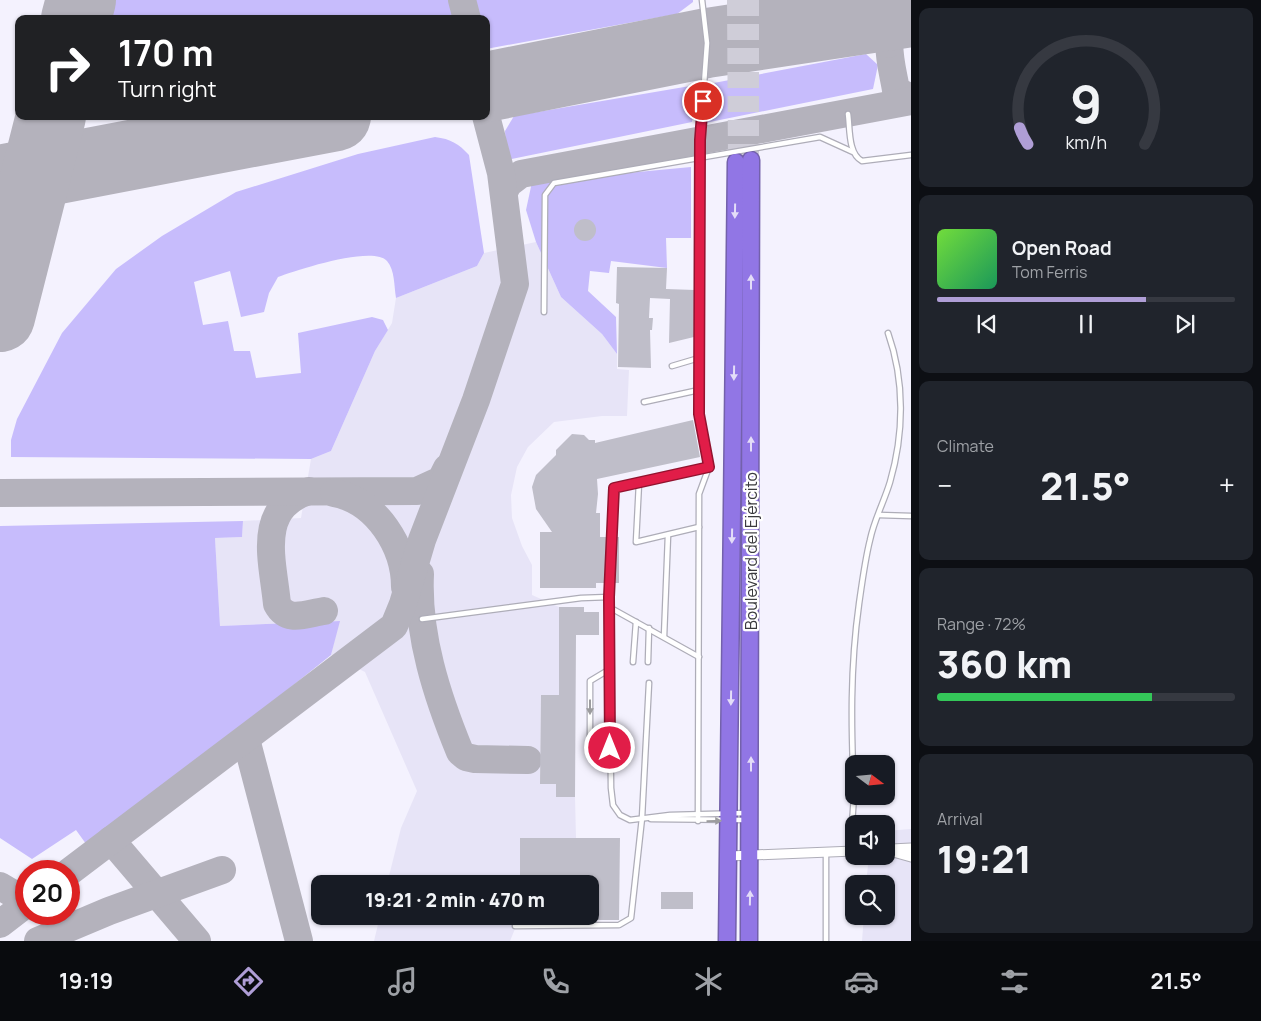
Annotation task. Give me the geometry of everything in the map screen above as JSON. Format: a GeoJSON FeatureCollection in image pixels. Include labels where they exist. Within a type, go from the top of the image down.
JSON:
{"type":"FeatureCollection","features":[{"type":"Feature","properties":{"kind":"highway","name":"Boulevard del Ejército"},"geometry":{"type":"LineString","coordinates":[[727,941],[743,161],[751,817],[750,941]]}},
{"type":"Feature","properties":{"kind":"street"},"geometry":{"type":"LineString","coordinates":[[895,849],[911,848]]}},
{"type":"Feature","properties":{"kind":"street"},"geometry":{"type":"LineString","coordinates":[[730,856],[845,852]]}},
{"type":"Feature","properties":{"kind":"street"},"geometry":{"type":"LineString","coordinates":[[895,853],[911,857]]}},
{"type":"Feature","properties":{"kind":"lane"},"geometry":{"type":"LineString","coordinates":[[698,821],[699,494],[709,467],[699,414],[700,160],[707,43],[702,0]]}},
{"type":"Feature","properties":{"kind":"lane"},"geometry":{"type":"LineString","coordinates":[[848,114],[853,152]]}},
{"type":"Feature","properties":{"kind":"lane"},"geometry":{"type":"LineString","coordinates":[[544,312],[545,196],[554,183],[574,178],[700,160],[820,137],[853,152],[862,161],[911,154]]}},
{"type":"Feature","properties":{"kind":"lane"},"geometry":{"type":"LineString","coordinates":[[853,755],[852,666],[870,539],[898,451],[900,401],[897,360],[888,333]]}},
{"type":"Feature","properties":{"kind":"lane"},"geometry":{"type":"LineString","coordinates":[[672,366],[699,358]]}},
{"type":"Feature","properties":{"kind":"lane"},"geometry":{"type":"LineString","coordinates":[[644,402],[699,390]]}},
{"type":"Feature","properties":{"kind":"lane"},"geometry":{"type":"LineString","coordinates":[[709,467],[614,488],[609,597],[610,748],[613,805],[620,815],[630,820],[698,814],[751,817]]}},
{"type":"Feature","properties":{"kind":"lane"},"geometry":{"type":"LineString","coordinates":[[639,483],[636,542],[699,527]]}},
{"type":"Feature","properties":{"kind":"lane"},"geometry":{"type":"LineString","coordinates":[[879,515],[911,516]]}},
{"type":"Feature","properties":{"kind":"lane"},"geometry":{"type":"LineString","coordinates":[[664,637],[668,535]]}},
{"type":"Feature","properties":{"kind":"lane"},"geometry":{"type":"LineString","coordinates":[[422,619],[581,598],[609,597]]}},
{"type":"Feature","properties":{"kind":"lane"},"geometry":{"type":"LineString","coordinates":[[609,607],[700,657]]}},
{"type":"Feature","properties":{"kind":"lane"},"geometry":{"type":"LineString","coordinates":[[633,662],[636,622]]}},
{"type":"Feature","properties":{"kind":"lane"},"geometry":{"type":"LineString","coordinates":[[648,662],[649,628]]}},
{"type":"Feature","properties":{"kind":"lane"},"geometry":{"type":"LineString","coordinates":[[610,669],[590,681],[590,740],[610,748]]}},
{"type":"Feature","properties":{"kind":"lane"},"geometry":{"type":"LineString","coordinates":[[515,926],[619,925],[631,918],[642,818],[649,683]]}},
{"type":"Feature","properties":{"kind":"lane"},"geometry":{"type":"LineString","coordinates":[[642,818],[698,821],[730,817]]}},
{"type":"Feature","properties":{"kind":"lane"},"geometry":{"type":"LineString","coordinates":[[826,853],[826,941]]}},
{"type":"Feature","properties":{"kind":"shaded area"},"geometry":{"type":"Polygon","coordinates":[[[114,0],[451,0],[454,15],[111,15],[114,0]]]}},
{"type":"Feature","properties":{"kind":"shaded area"},"geometry":{"type":"Polygon","coordinates":[[[472,0],[693,0],[693,2],[677,14],[490,48],[490,15],[475,15],[472,0]]]}},
{"type":"Feature","properties":{"kind":"shaded area"},"geometry":{"type":"Polygon","coordinates":[[[866,54],[878,65],[873,89],[705,123],[703,85],[866,54]]]}},
{"type":"Feature","properties":{"kind":"shaded area"},"geometry":{"type":"Polygon","coordinates":[[[696,85],[692,122],[507,160],[505,131],[514,116],[696,85]]]}},
{"type":"Feature","properties":{"kind":"shaded area"},"geometry":{"type":"Polygon","coordinates":[[[435,137],[454,143],[469,155],[484,253],[477,266],[396,298],[393,273],[387,261],[379,257],[367,256],[334,260],[278,277],[269,293],[264,312],[241,317],[230,271],[194,282],[203,325],[228,321],[234,351],[250,351],[256,378],[301,373],[298,333],[372,317],[383,320],[388,330],[375,351],[331,451],[311,459],[11,457],[11,440],[17,419],[62,333],[116,269],[162,236],[236,192],[358,154],[435,137]]]}},
{"type":"Feature","properties":{"kind":"shaded area"},"geometry":{"type":"Polygon","coordinates":[[[691,167],[691,238],[666,238],[667,268],[611,261],[609,273],[590,271],[588,291],[616,317],[617,354],[602,334],[561,297],[536,242],[526,210],[532,182],[691,167]]]}},
{"type":"Feature","properties":{"kind":"shaded area"},"geometry":{"type":"Polygon","coordinates":[[[536,242],[561,297],[602,334],[617,354],[617,369],[629,370],[627,416],[602,416],[554,422],[528,447],[517,467],[511,495],[512,518],[522,546],[532,565],[532,595],[559,607],[559,695],[541,695],[540,784],[556,784],[557,797],[575,797],[576,838],[520,838],[520,875],[389,875],[401,828],[417,791],[365,672],[331,655],[339,621],[220,626],[215,538],[242,537],[243,521],[301,518],[311,459],[331,451],[375,351],[392,323],[396,298],[477,266],[484,253],[536,242]]]}},
{"type":"Feature","properties":{"kind":"shaded area"},"geometry":{"type":"Polygon","coordinates":[[[243,521],[242,537],[215,538],[220,626],[340,621],[331,655],[89,848],[76,830],[32,859],[0,838],[0,526],[243,521]]]}},
{"type":"Feature","properties":{"kind":"shaded area"},"geometry":{"type":"Polygon","coordinates":[[[911,829],[911,941],[862,941],[863,925],[895,925],[895,875],[867,875],[868,865],[895,865],[895,830],[911,829]]]}},
{"type":"Feature","properties":{"kind":"shaded area"},"geometry":{"type":"Polygon","coordinates":[[[378,925],[517,925],[510,941],[374,941],[378,925]]]}},
{"type":"Feature","properties":{"kind":"building"},"geometry":{"type":"Polygon","coordinates":[[[585,219],[593,222],[596,230],[593,238],[585,241],[577,238],[574,230],[577,222],[585,219]]]}},
{"type":"Feature","properties":{"kind":"building"},"geometry":{"type":"Polygon","coordinates":[[[617,267],[667,268],[666,289],[695,290],[694,337],[669,343],[670,299],[650,298],[649,318],[653,318],[652,330],[650,330],[651,368],[618,367],[619,304],[616,303],[617,267]]]}},
{"type":"Feature","properties":{"kind":"building"},"geometry":{"type":"Polygon","coordinates":[[[693,420],[700,457],[597,479],[596,513],[600,513],[600,537],[608,537],[606,583],[596,583],[596,588],[540,588],[540,532],[552,532],[536,509],[532,487],[536,475],[556,455],[556,450],[572,434],[584,435],[589,440],[595,440],[595,443],[693,420]]]}},
{"type":"Feature","properties":{"kind":"building"},"geometry":{"type":"Polygon","coordinates":[[[616,537],[619,537],[619,583],[614,583],[616,537]]]}},
{"type":"Feature","properties":{"kind":"building"},"geometry":{"type":"Polygon","coordinates":[[[559,607],[584,607],[584,612],[599,612],[599,635],[576,635],[575,797],[556,797],[556,784],[540,784],[541,695],[559,695],[559,607]]]}},
{"type":"Feature","properties":{"kind":"building"},"geometry":{"type":"Polygon","coordinates":[[[520,838],[620,838],[619,920],[599,920],[599,875],[520,875],[520,838]]]}},
{"type":"Feature","properties":{"kind":"building"},"geometry":{"type":"Polygon","coordinates":[[[661,892],[693,892],[693,909],[661,909],[661,892]]]}},
{"type":"Feature","properties":{"kind":"taxiway"},"geometry":{"type":"LineString","coordinates":[[462,0],[466,15]]}},
{"type":"Feature","properties":{"kind":"taxiway"},"geometry":{"type":"LineString","coordinates":[[911,13],[900,18],[894,26],[890,35],[889,46],[896,90],[911,98]]}},
{"type":"Feature","properties":{"kind":"taxiway"},"geometry":{"type":"LineString","coordinates":[[843,23],[857,24],[868,28],[879,34],[888,44]]}},
{"type":"Feature","properties":{"kind":"taxiway"},"geometry":{"type":"LineString","coordinates":[[490,98],[495,92],[513,82]]}},
{"type":"Feature","properties":{"kind":"taxiway"},"geometry":{"type":"LineString","coordinates":[[504,192],[508,184],[521,174],[911,101]]}},
{"type":"Feature","properties":{"kind":"taxiway"},"geometry":{"type":"LineString","coordinates":[[80,864],[394,626],[403,604],[422,540],[476,400],[515,284],[501,173],[487,120]]}},
{"type":"Feature","properties":{"kind":"taxiway"},"geometry":{"type":"LineString","coordinates":[[28,208],[40,185],[58,170]]}},
{"type":"Feature","properties":{"kind":"taxiway"},"geometry":{"type":"LineString","coordinates":[[0,181],[18,190],[28,208]]}},
{"type":"Feature","properties":{"kind":"taxiway"},"geometry":{"type":"LineString","coordinates":[[0,493],[417,491],[441,480],[447,468]]}},
{"type":"Feature","properties":{"kind":"taxiway"},"geometry":{"type":"LineString","coordinates":[[309,491],[292,499],[281,510],[274,523],[271,538],[271,554],[277,604],[286,614],[297,616],[324,611]]}},
{"type":"Feature","properties":{"kind":"taxiway"},"geometry":{"type":"LineString","coordinates":[[334,493],[363,505],[386,528],[400,557],[405,587]]}},
{"type":"Feature","properties":{"kind":"taxiway"},"geometry":{"type":"LineString","coordinates":[[420,574],[422,620],[430,665],[460,752],[466,757],[475,759],[528,760]]}},
{"type":"Feature","properties":{"kind":"taxiway"},"geometry":{"type":"LineString","coordinates":[[246,739],[299,941]]}},
{"type":"Feature","properties":{"kind":"taxiway"},"geometry":{"type":"LineString","coordinates":[[111,840],[197,941]]}},
{"type":"Feature","properties":{"kind":"taxiway"},"geometry":{"type":"LineString","coordinates":[[38,941],[109,911],[222,870]]}},
{"type":"Feature","properties":{"kind":"taxiway"},"geometry":{"type":"LineString","coordinates":[[0,886],[15,895]]}},
{"type":"Feature","properties":{"kind":"taxiway"},"geometry":{"type":"LineString","coordinates":[[0,924],[15,912]]}},
{"type":"Feature","properties":{"kind":"runway"},"geometry":{"type":"LineString","coordinates":[[77,15],[81,0]]}},
{"type":"Feature","properties":{"kind":"runway"},"geometry":{"type":"LineString","coordinates":[[490,86],[707,43],[911,12]]}},
{"type":"Feature","properties":{"kind":"runway"},"geometry":{"type":"LineString","coordinates":[[0,317],[50,120]]}},
{"type":"Feature","properties":{"kind":"runway"},"geometry":{"type":"LineString","coordinates":[[0,180],[315,120]]}},
{"type":"Feature","properties":{"kind":"tunnel"},"geometry":{"type":"LineString","coordinates":[[735,0],[736,162]]}},
{"type":"Feature","properties":{"kind":"tunnel"},"geometry":{"type":"LineString","coordinates":[[751,0],[751,160]]}},
{"type":"Feature","properties":{"kind":"route"},"geometry":{"type":"LineString","coordinates":[[610,748],[609,597],[614,488],[709,467],[699,414],[700,140],[703,101]]}}]}
